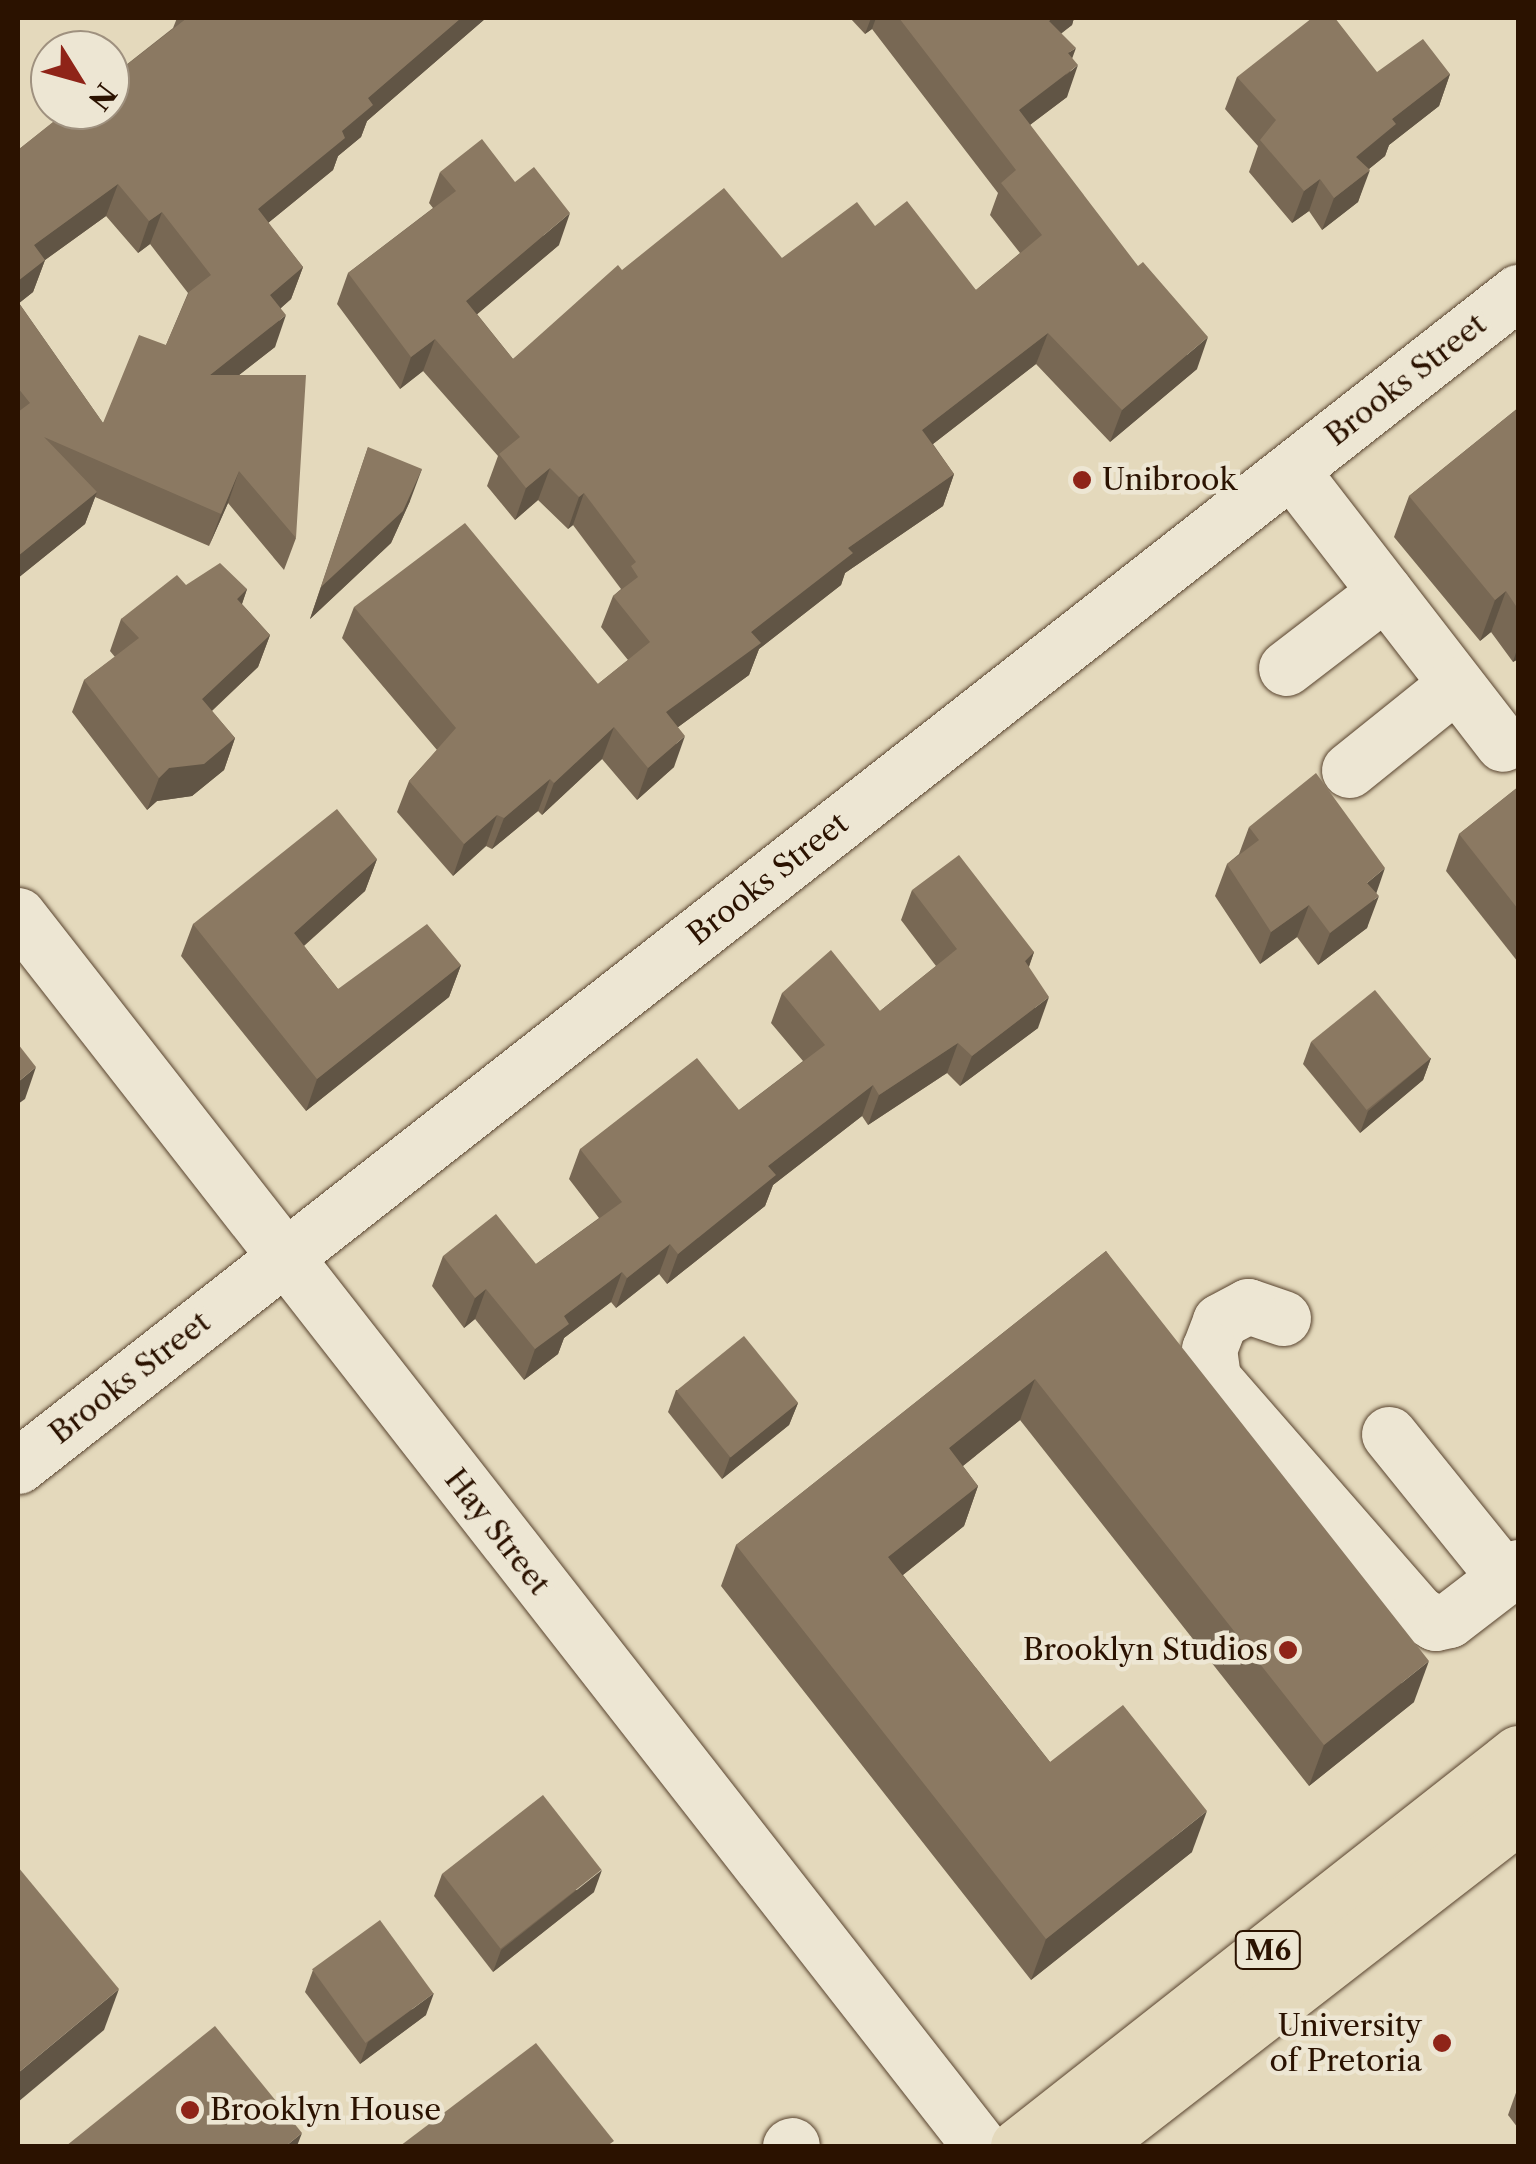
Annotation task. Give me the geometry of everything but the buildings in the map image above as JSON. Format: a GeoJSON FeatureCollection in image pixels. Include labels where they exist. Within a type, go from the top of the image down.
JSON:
{"type":"FeatureCollection","features":[{"type":"Feature","properties":{"kind":"main road","name":"M6"},"geometry":{"type":"LineString","coordinates":[[1018,2146],[1518,1753]]}},
{"type":"Feature","properties":{"kind":"main road","name":"M6"},"geometry":{"type":"LineString","coordinates":[[1092,2146],[1518,1816]]}},
{"type":"Feature","properties":{"kind":"street","name":"Brooks Street"},"geometry":{"type":"LineString","coordinates":[[18,1466],[1518,292]]}},
{"type":"Feature","properties":{"kind":"street"},"geometry":{"type":"LineString","coordinates":[[1291,470],[1503,744]]}},
{"type":"Feature","properties":{"kind":"street"},"geometry":{"type":"LineString","coordinates":[[1286,668],[1385,592]]}},
{"type":"Feature","properties":{"kind":"street"},"geometry":{"type":"LineString","coordinates":[[1349,770],[1456,684]]}},
{"type":"Feature","properties":{"kind":"street","name":"Hay Street"},"geometry":{"type":"LineString","coordinates":[[18,915],[282,1258],[980,2146]]}},
{"type":"Feature","properties":{"kind":"street"},"geometry":{"type":"LineString","coordinates":[[1283,1318],[1248,1306],[1220,1321],[1209,1349],[1212,1378],[1418,1613],[1436,1623],[1449,1620],[1512,1572],[1389,1434]]}},
{"type":"Feature","properties":{"kind":"place","name":"Unibrook"},"geometry":{"type":"Point","coordinates":[1082,480]}},
{"type":"Feature","properties":{"kind":"place","name":"Brooklyn Studios"},"geometry":{"type":"Point","coordinates":[1288,1650]}},
{"type":"Feature","properties":{"kind":"place","name":"University of Pretoria"},"geometry":{"type":"Point","coordinates":[1442,2043]}},
{"type":"Feature","properties":{"kind":"place","name":"Brooklyn House"},"geometry":{"type":"Point","coordinates":[190,2110]}}]}
